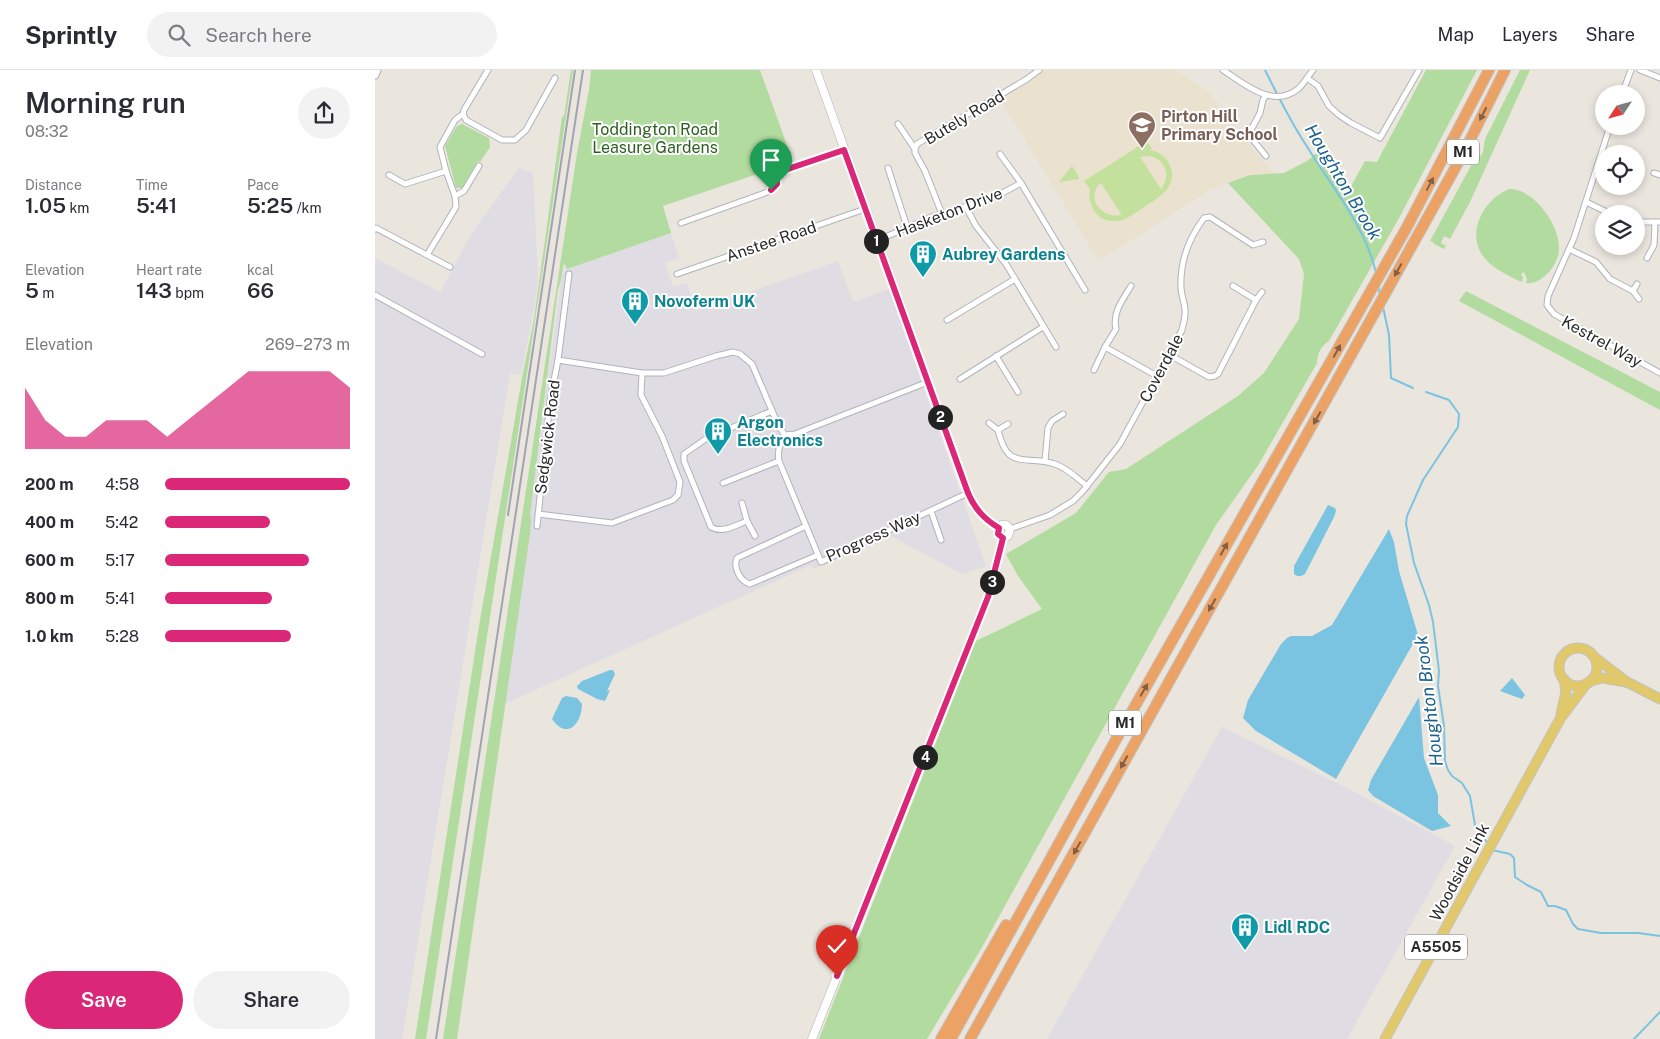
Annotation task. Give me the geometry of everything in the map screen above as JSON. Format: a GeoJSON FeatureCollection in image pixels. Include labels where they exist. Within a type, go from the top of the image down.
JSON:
{"type":"FeatureCollection","features":[{"type":"Feature","properties":{"kind":"highway","name":"M1"},"geometry":{"type":"LineString","coordinates":[[951,1039],[1118,736],[1397,245],[1489,70]]}},
{"type":"Feature","properties":{"kind":"highway","name":"M1"},"geometry":{"type":"LineString","coordinates":[[970,1039],[1464,152],[1505,70]]}},
{"type":"Feature","properties":{"kind":"highway"},"geometry":{"type":"LineString","coordinates":[[941,1039],[1075,802],[1118,736]]}},
{"type":"Feature","properties":{"kind":"highway"},"geometry":{"type":"LineString","coordinates":[[976,1039],[1007,973]]}},
{"type":"Feature","properties":{"kind":"main road"},"geometry":{"type":"LineString","coordinates":[[815,70],[968,493],[980,513],[999,528]]}},
{"type":"Feature","properties":{"kind":"main road"},"geometry":{"type":"LineString","coordinates":[[812,1039],[988,597],[1003,538],[1009,535],[1010,529],[1006,525],[1002,525],[999,528],[998,534],[1003,538]]}},
{"type":"Feature","properties":{"kind":"main road","name":"A5505"},"geometry":{"type":"LineString","coordinates":[[1627,682],[1603,678],[1577,686],[1564,679],[1559,666],[1567,652],[1572,649],[1583,649],[1627,682],[1660,699]]}},
{"type":"Feature","properties":{"kind":"main road","name":"A5505"},"geometry":{"type":"LineString","coordinates":[[1588,682],[1593,678],[1596,669],[1595,660],[1592,656]]}},
{"type":"Feature","properties":{"kind":"main road","name":"Woodside Link"},"geometry":{"type":"LineString","coordinates":[[1560,719],[1566,692],[1564,679]]}},
{"type":"Feature","properties":{"kind":"main road","name":"Woodside Link"},"geometry":{"type":"LineString","coordinates":[[1385,1039],[1560,719],[1588,682]]}},
{"type":"Feature","properties":{"kind":"street"},"geometry":{"type":"LineString","coordinates":[[375,74],[377,70]]}},
{"type":"Feature","properties":{"kind":"street"},"geometry":{"type":"LineString","coordinates":[[427,255],[456,207],[455,196],[446,171],[441,147],[455,120],[463,114],[488,70]]}},
{"type":"Feature","properties":{"kind":"street","name":"Butely Road"},"geometry":{"type":"LineString","coordinates":[[915,149],[917,144],[1039,70]]}},
{"type":"Feature","properties":{"kind":"street"},"geometry":{"type":"LineString","coordinates":[[1223,70],[1255,92],[1273,96],[1285,95],[1299,88],[1313,70]]}},
{"type":"Feature","properties":{"kind":"street"},"geometry":{"type":"LineString","coordinates":[[1307,78],[1318,86],[1329,106],[1339,115],[1380,138],[1419,70]]}},
{"type":"Feature","properties":{"kind":"street"},"geometry":{"type":"LineString","coordinates":[[1625,85],[1631,70]]}},
{"type":"Feature","properties":{"kind":"street"},"geometry":{"type":"LineString","coordinates":[[1640,70],[1660,78]]}},
{"type":"Feature","properties":{"kind":"street"},"geometry":{"type":"LineString","coordinates":[[463,114],[466,120],[490,134],[502,140],[515,140],[525,130],[555,78]]}},
{"type":"Feature","properties":{"kind":"street"},"geometry":{"type":"LineString","coordinates":[[1266,95],[1260,113],[1251,130],[1253,140],[1266,156]]}},
{"type":"Feature","properties":{"kind":"street"},"geometry":{"type":"LineString","coordinates":[[898,124],[915,149],[915,153],[942,214]]}},
{"type":"Feature","properties":{"kind":"street"},"geometry":{"type":"LineString","coordinates":[[1607,135],[1569,249],[1596,262],[1610,279],[1633,291],[1639,300]]}},
{"type":"Feature","properties":{"kind":"street"},"geometry":{"type":"LineString","coordinates":[[681,222],[771,190],[777,184],[776,173],[844,150]]}},
{"type":"Feature","properties":{"kind":"street","name":"Hasketon Drive"},"geometry":{"type":"LineString","coordinates":[[1000,154],[1021,183],[1085,290]]}},
{"type":"Feature","properties":{"kind":"street"},"geometry":{"type":"LineString","coordinates":[[455,196],[464,191],[479,166]]}},
{"type":"Feature","properties":{"kind":"street"},"geometry":{"type":"LineString","coordinates":[[888,168],[907,228]]}},
{"type":"Feature","properties":{"kind":"street"},"geometry":{"type":"LineString","coordinates":[[389,175],[405,184],[446,171]]}},
{"type":"Feature","properties":{"kind":"street","name":"Hasketon Drive"},"geometry":{"type":"LineString","coordinates":[[876,241],[942,214],[991,199],[1021,183]]}},
{"type":"Feature","properties":{"kind":"street"},"geometry":{"type":"LineString","coordinates":[[1586,202],[1595,206]]}},
{"type":"Feature","properties":{"kind":"street"},"geometry":{"type":"LineString","coordinates":[[966,207],[976,226],[1015,279],[1056,347]]}},
{"type":"Feature","properties":{"kind":"street","name":"Anstee Road"},"geometry":{"type":"LineString","coordinates":[[677,274],[865,209]]}},
{"type":"Feature","properties":{"kind":"street","name":"Coverdale"},"geometry":{"type":"LineString","coordinates":[[1010,529],[1050,515],[1073,502],[1120,444],[1182,330],[1185,313],[1181,289],[1182,263],[1184,254],[1204,218],[1210,217],[1253,246],[1263,242]]}},
{"type":"Feature","properties":{"kind":"street"},"geometry":{"type":"LineString","coordinates":[[1647,258],[1654,245],[1657,222]]}},
{"type":"Feature","properties":{"kind":"street"},"geometry":{"type":"LineString","coordinates":[[375,229],[450,267]]}},
{"type":"Feature","properties":{"kind":"street","name":"Kestrel Way"},"geometry":{"type":"LineString","coordinates":[[1569,249],[1548,296],[1547,304],[1556,316],[1660,373]]}},
{"type":"Feature","properties":{"kind":"street","name":"Sedgwick Road"},"geometry":{"type":"LineString","coordinates":[[537,526],[550,401],[558,360],[569,274]]}},
{"type":"Feature","properties":{"kind":"street"},"geometry":{"type":"LineString","coordinates":[[947,320],[1015,279]]}},
{"type":"Feature","properties":{"kind":"street"},"geometry":{"type":"LineString","coordinates":[[1633,291],[1637,284]]}},
{"type":"Feature","properties":{"kind":"street"},"geometry":{"type":"LineString","coordinates":[[1094,370],[1116,329],[1115,323],[1120,303],[1131,286]]}},
{"type":"Feature","properties":{"kind":"street"},"geometry":{"type":"LineString","coordinates":[[1233,286],[1256,300]]}},
{"type":"Feature","properties":{"kind":"street"},"geometry":{"type":"LineString","coordinates":[[1168,354],[1209,377],[1215,376],[1262,292]]}},
{"type":"Feature","properties":{"kind":"street"},"geometry":{"type":"LineString","coordinates":[[375,296],[482,354]]}},
{"type":"Feature","properties":{"kind":"street"},"geometry":{"type":"LineString","coordinates":[[960,379],[1043,327]]}},
{"type":"Feature","properties":{"kind":"street"},"geometry":{"type":"LineString","coordinates":[[1105,347],[1157,376]]}},
{"type":"Feature","properties":{"kind":"street","name":"Sedgwick Road"},"geometry":{"type":"LineString","coordinates":[[558,360],[642,373],[664,373],[716,356],[733,352],[741,354],[747,357],[753,364],[781,431],[785,435]]}},
{"type":"Feature","properties":{"kind":"street"},"geometry":{"type":"LineString","coordinates":[[996,356],[1018,392]]}},
{"type":"Feature","properties":{"kind":"street","name":"Sedgwick Road"},"geometry":{"type":"LineString","coordinates":[[538,514],[612,523],[673,500],[678,495],[680,482],[677,473],[662,436],[640,392],[642,373]]}},
{"type":"Feature","properties":{"kind":"street"},"geometry":{"type":"LineString","coordinates":[[723,483],[779,460],[777,453],[785,435],[791,436],[928,382]]}},
{"type":"Feature","properties":{"kind":"street"},"geometry":{"type":"LineString","coordinates":[[747,521],[725,529],[716,530],[711,527],[683,457],[688,450],[707,438],[772,411]]}},
{"type":"Feature","properties":{"kind":"street"},"geometry":{"type":"LineString","coordinates":[[1045,462],[1048,428],[1052,421],[1063,414]]}},
{"type":"Feature","properties":{"kind":"street"},"geometry":{"type":"LineString","coordinates":[[989,423],[998,430],[1003,448],[1009,455],[1024,460],[1061,466],[1087,486]]}},
{"type":"Feature","properties":{"kind":"street"},"geometry":{"type":"LineString","coordinates":[[998,430],[1008,424]]}},
{"type":"Feature","properties":{"kind":"street","name":"Progress Way"},"geometry":{"type":"LineString","coordinates":[[779,460],[821,562],[968,493]]}},
{"type":"Feature","properties":{"kind":"street"},"geometry":{"type":"LineString","coordinates":[[743,503],[747,521],[755,536]]}},
{"type":"Feature","properties":{"kind":"street"},"geometry":{"type":"LineString","coordinates":[[931,511],[941,540]]}},
{"type":"Feature","properties":{"kind":"street"},"geometry":{"type":"LineString","coordinates":[[806,526],[737,558],[736,568],[743,581],[750,584],[818,555]]}},
{"type":"Feature","properties":{"kind":"shaded area","name":"Pirton Hill Primary School"},"geometry":{"type":"Polygon","coordinates":[[[1044,70],[1176,70],[1209,92],[1228,119],[1274,173],[1247,175],[1208,191],[1124,245],[1097,259],[1000,99],[1044,70]]]}},
{"type":"Feature","properties":{"kind":"shaded area"},"geometry":{"type":"Polygon","coordinates":[[[519,168],[533,173],[538,277],[537,292],[521,375],[510,373],[402,1039],[375,1039],[375,258],[440,292],[471,234],[519,168]]]}},
{"type":"Feature","properties":{"kind":"shaded area"},"geometry":{"type":"Polygon","coordinates":[[[671,233],[679,258],[665,263],[673,287],[687,283],[696,311],[838,261],[853,302],[889,289],[986,566],[962,574],[891,536],[813,569],[811,565],[504,704],[562,274],[567,269],[671,233]]]}},
{"type":"Feature","properties":{"kind":"shaded area","name":"Lidl RDC"},"geometry":{"type":"Polygon","coordinates":[[[1222,727],[1347,788],[1455,846],[1347,1039],[1047,1039],[1222,727]]]}},
{"type":"Feature","properties":{"kind":"green space"},"geometry":{"type":"Polygon","coordinates":[[[571,70],[573,70],[426,1039],[415,1039],[479,626],[534,319],[562,117],[564,116],[571,70]]]}},
{"type":"Feature","properties":{"kind":"green space","name":"Toddington Road Leasure Gardens"},"geometry":{"type":"Polygon","coordinates":[[[591,70],[760,70],[793,162],[663,206],[671,233],[567,269],[564,263],[558,289],[530,515],[530,534],[457,1039],[443,1039],[577,153],[591,70]]]}},
{"type":"Feature","properties":{"kind":"green space"},"geometry":{"type":"Polygon","coordinates":[[[1426,70],[1477,70],[1399,218],[1329,341],[1320,350],[1317,363],[1259,464],[1216,525],[981,949],[927,1039],[819,1039],[976,641],[1042,609],[1018,576],[1006,554],[1076,513],[1109,472],[1126,469],[1238,396],[1264,373],[1299,319],[1304,274],[1299,259],[1228,183],[1250,175],[1284,173],[1307,161],[1319,151],[1350,188],[1365,161],[1377,162],[1426,70]]]}},
{"type":"Feature","properties":{"kind":"green space"},"geometry":{"type":"Polygon","coordinates":[[[1520,70],[1530,70],[1470,202],[1450,239],[1444,236],[1441,243],[1446,246],[1444,249],[1430,241],[1472,164],[1483,152],[1485,139],[1520,70]]]}},
{"type":"Feature","properties":{"kind":"green space"},"geometry":{"type":"Polygon","coordinates":[[[462,124],[489,138],[490,147],[480,162],[478,161],[462,188],[456,188],[445,146],[457,126],[462,124]]]}},
{"type":"Feature","properties":{"kind":"green space"},"geometry":{"type":"Polygon","coordinates":[[[1147,141],[1152,149],[1150,150],[1167,160],[1172,174],[1169,187],[1165,192],[1130,216],[1117,221],[1104,219],[1095,212],[1090,201],[1090,189],[1084,181],[1147,141]],[[1149,156],[1140,157],[1161,189],[1166,179],[1165,169],[1163,164],[1149,156]],[[1101,183],[1096,188],[1094,194],[1097,205],[1107,214],[1121,215],[1121,214],[1101,183]]]}},
{"type":"Feature","properties":{"kind":"green space"},"geometry":{"type":"Polygon","coordinates":[[[1072,166],[1079,179],[1059,182],[1072,166]]]}},
{"type":"Feature","properties":{"kind":"green space"},"geometry":{"type":"Polygon","coordinates":[[[1509,189],[1527,194],[1543,209],[1550,218],[1558,238],[1559,253],[1557,260],[1544,277],[1532,283],[1526,283],[1527,279],[1524,272],[1521,274],[1522,282],[1494,267],[1484,258],[1477,244],[1476,234],[1481,215],[1493,199],[1509,189]]]}},
{"type":"Feature","properties":{"kind":"green space"},"geometry":{"type":"Polygon","coordinates":[[[1466,291],[1660,392],[1660,410],[1459,301],[1466,291]]]}},
{"type":"Feature","properties":{"kind":"water"},"geometry":{"type":"Polygon","coordinates":[[[1328,505],[1335,508],[1334,517],[1305,574],[1297,576],[1294,574],[1294,566],[1328,505]]]}},
{"type":"Feature","properties":{"kind":"water"},"geometry":{"type":"Polygon","coordinates":[[[1389,529],[1418,635],[1336,779],[1256,731],[1243,718],[1248,700],[1281,644],[1291,636],[1312,636],[1332,625],[1389,529]]]}},
{"type":"Feature","properties":{"kind":"water"},"geometry":{"type":"Polygon","coordinates":[[[613,670],[615,674],[607,691],[610,690],[605,701],[578,689],[577,686],[582,681],[613,670]]]}},
{"type":"Feature","properties":{"kind":"water"},"geometry":{"type":"Polygon","coordinates":[[[1512,678],[1525,695],[1522,699],[1500,691],[1512,678]]]}},
{"type":"Feature","properties":{"kind":"water"},"geometry":{"type":"Polygon","coordinates":[[[566,696],[577,698],[582,704],[579,717],[573,727],[563,729],[552,719],[562,698],[566,696]]]}},
{"type":"Feature","properties":{"kind":"water"},"geometry":{"type":"Polygon","coordinates":[[[1419,697],[1424,758],[1438,795],[1438,813],[1451,826],[1432,831],[1373,796],[1368,790],[1371,780],[1419,697]]]}},
{"type":"Feature","properties":{"kind":"waterway","name":"Houghton Brook"},"geometry":{"type":"LineString","coordinates":[[1265,70],[1295,127],[1356,222],[1371,255],[1376,273]]}},
{"type":"Feature","properties":{"kind":"waterway","name":"Houghton Brook"},"geometry":{"type":"LineString","coordinates":[[1378,285],[1380,295]]}},
{"type":"Feature","properties":{"kind":"waterway","name":"Houghton Brook"},"geometry":{"type":"LineString","coordinates":[[1383,307],[1389,335],[1391,378],[1413,388]]}},
{"type":"Feature","properties":{"kind":"waterway","name":"Houghton Brook"},"geometry":{"type":"LineString","coordinates":[[1426,392],[1449,400],[1459,414],[1458,427],[1423,480],[1407,516],[1406,524],[1414,563],[1433,622],[1439,671],[1438,686],[1444,726],[1445,761],[1452,776],[1462,783],[1470,796],[1475,825],[1488,844]]}},
{"type":"Feature","properties":{"kind":"waterway","name":"Houghton Brook"},"geometry":{"type":"LineString","coordinates":[[1492,850],[1510,854],[1514,858],[1515,877],[1541,892],[1548,906],[1555,906],[1566,910],[1573,924],[1578,929],[1601,933],[1638,933],[1660,936]]}},
{"type":"Feature","properties":{"kind":"waterway"},"geometry":{"type":"LineString","coordinates":[[1634,1039],[1660,1012]]}},
{"type":"Feature","properties":{"kind":"railway"},"geometry":{"type":"LineString","coordinates":[[508,515],[575,70]]}},
{"type":"Feature","properties":{"kind":"railway"},"geometry":{"type":"LineString","coordinates":[[436,1039],[583,70]]}},
{"type":"Feature","properties":{"kind":"place","name":"Pirton Hill Primary School"},"geometry":{"type":"Point","coordinates":[1142,149]}},
{"type":"Feature","properties":{"kind":"place","name":"Aubrey Gardens"},"geometry":{"type":"Point","coordinates":[923,278]}},
{"type":"Feature","properties":{"kind":"place","name":"Novoferm UK"},"geometry":{"type":"Point","coordinates":[635,325]}},
{"type":"Feature","properties":{"kind":"place","name":"Argon Electronics"},"geometry":{"type":"Point","coordinates":[718,455]}},
{"type":"Feature","properties":{"kind":"place","name":"Lidl RDC"},"geometry":{"type":"Point","coordinates":[1245,951]}},
{"type":"Feature","properties":{"kind":"route"},"geometry":{"type":"LineString","coordinates":[[771,190],[777,184],[776,173],[844,150],[968,493],[980,513],[999,528],[997,532],[1003,538],[988,597],[837,976]]}}]}
